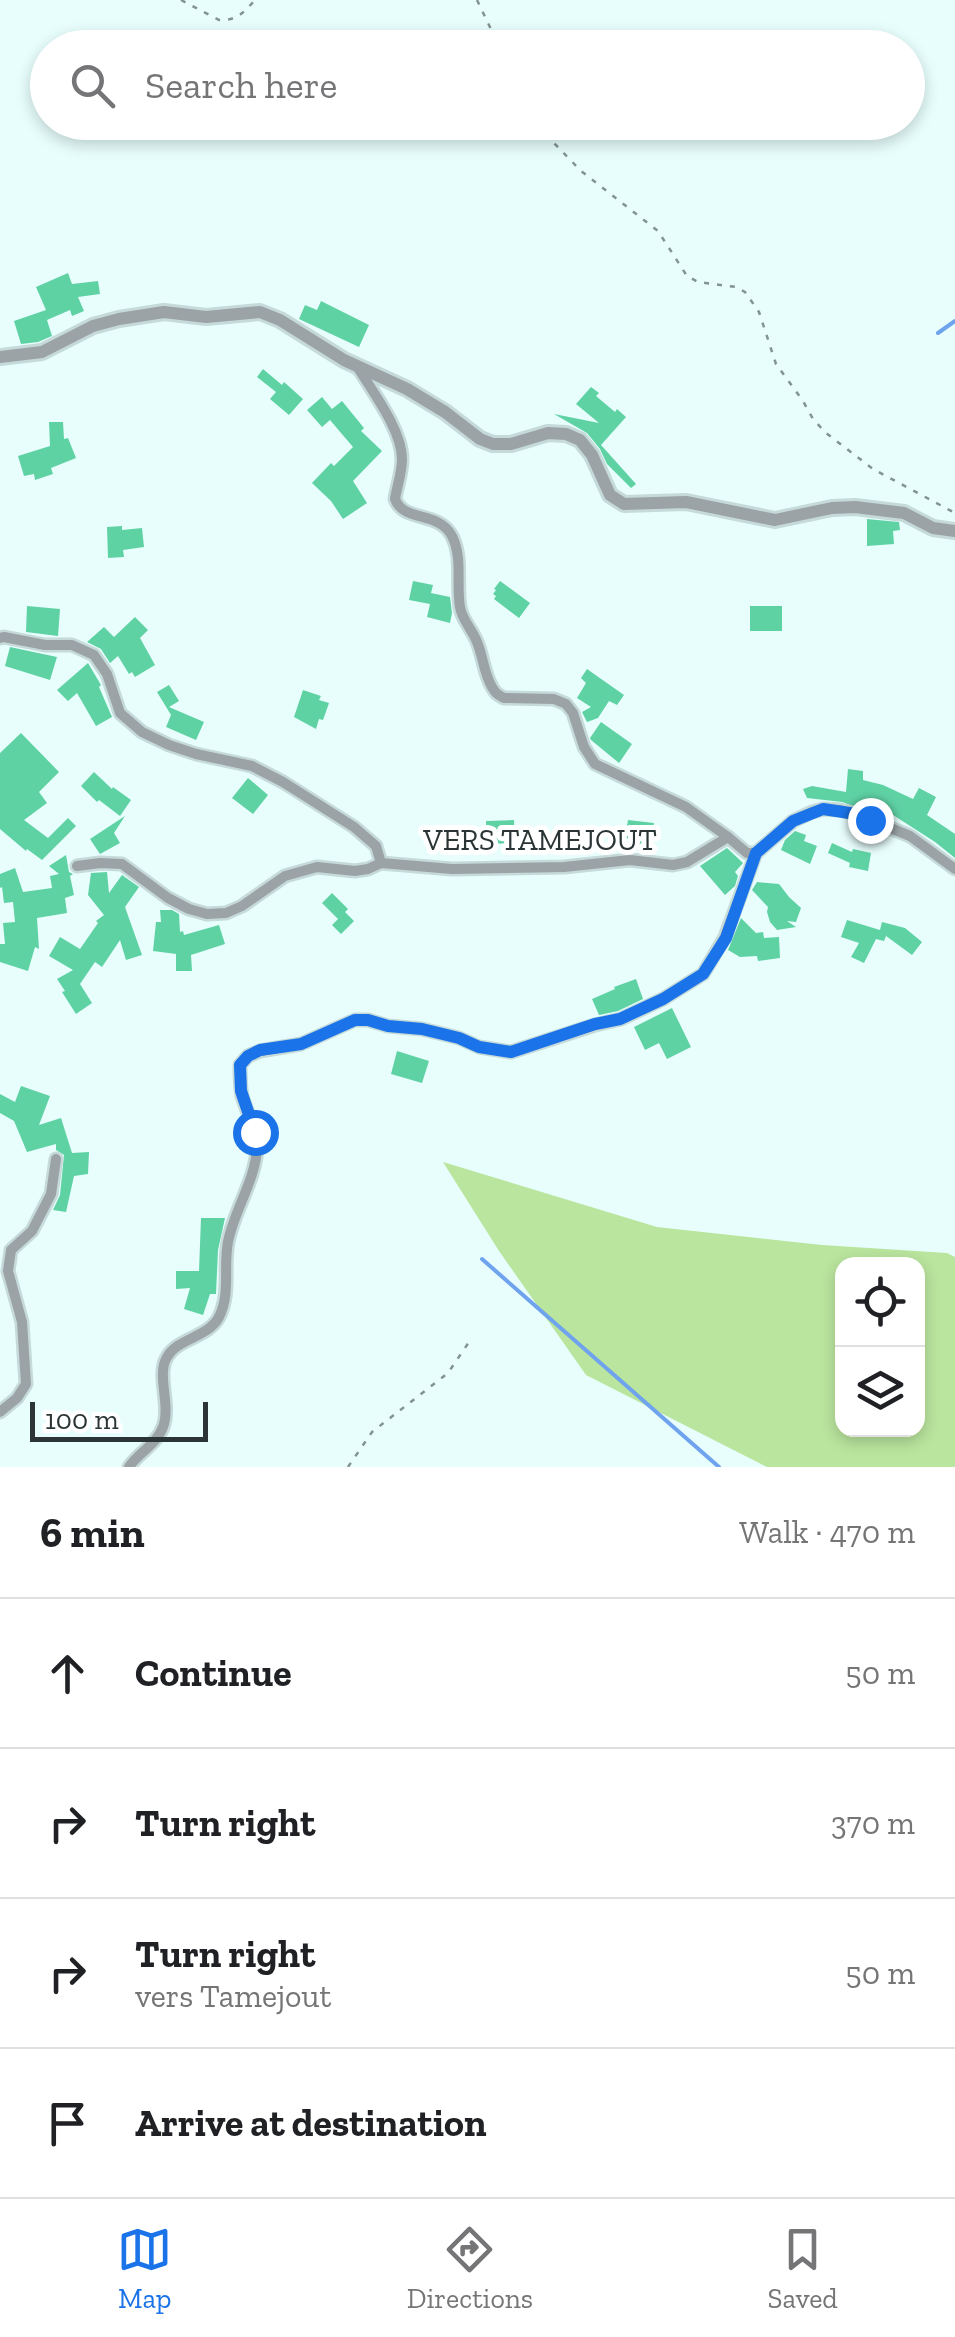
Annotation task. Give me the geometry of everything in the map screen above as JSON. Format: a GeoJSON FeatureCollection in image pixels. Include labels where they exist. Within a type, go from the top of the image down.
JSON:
{"type":"FeatureCollection","features":[{"type":"Feature","properties":{"kind":"street"},"geometry":{"type":"LineString","coordinates":[[0,357],[42,352],[118,318],[164,312],[206,317],[250,312],[270,315],[335,355],[406,389],[493,444],[511,444],[548,434],[566,434],[580,440],[592,455],[610,495],[624,504],[686,502],[775,520],[854,507],[904,513],[933,528],[955,531]]}},
{"type":"Feature","properties":{"kind":"street"},"geometry":{"type":"LineString","coordinates":[[356,366],[392,427],[402,454],[397,506],[433,518],[450,533],[459,568],[463,619],[478,644],[496,693],[504,698],[554,699],[566,704],[595,764],[686,807],[747,853],[756,853]]}},
{"type":"Feature","properties":{"kind":"street"},"geometry":{"type":"LineString","coordinates":[[0,638],[45,646],[72,645],[94,655],[108,674],[120,713],[142,732],[196,754],[252,766],[283,782],[354,827],[376,846],[381,863]]}},
{"type":"Feature","properties":{"kind":"street"},"geometry":{"type":"LineString","coordinates":[[129,1467],[162,1429],[166,1416],[162,1364],[171,1350],[217,1322],[226,1300],[227,1245],[252,1176],[257,1148],[241,1091],[240,1065],[248,1056],[260,1050],[301,1044],[355,1020],[422,1029],[479,1047],[511,1052],[620,1019],[703,974],[726,938],[756,853],[793,821],[823,809],[856,814],[910,836],[955,870]]}},
{"type":"Feature","properties":{"kind":"street","name":"VERS TAMEJOUT"},"geometry":{"type":"LineString","coordinates":[[77,866],[122,864],[168,898],[189,910],[207,914],[226,913],[285,876],[318,868],[355,871],[381,863],[452,869],[564,867],[630,860],[672,864],[687,862],[728,836]]}},
{"type":"Feature","properties":{"kind":"street"},"geometry":{"type":"LineString","coordinates":[[0,1412],[26,1384],[22,1322],[8,1271],[12,1250],[32,1232],[52,1194],[56,1159]]}},
{"type":"Feature","properties":{"kind":"path"},"geometry":{"type":"LineString","coordinates":[[181,0],[219,20],[238,18],[255,0]]}},
{"type":"Feature","properties":{"kind":"path"},"geometry":{"type":"LineString","coordinates":[[477,0],[491,30]]}},
{"type":"Feature","properties":{"kind":"path"},"geometry":{"type":"LineString","coordinates":[[551,140],[581,171],[658,231],[687,276],[746,292],[760,312],[776,364],[826,433],[873,469],[955,513]]}},
{"type":"Feature","properties":{"kind":"path"},"geometry":{"type":"LineString","coordinates":[[348,1467],[372,1432],[448,1373],[469,1342]]}},
{"type":"Feature","properties":{"kind":"green space"},"geometry":{"type":"Polygon","coordinates":[[[443,1162],[657,1227],[822,1245],[947,1253],[955,1257],[955,1467],[767,1467],[586,1375],[499,1251],[443,1162]]]}},
{"type":"Feature","properties":{"kind":"building"},"geometry":{"type":"Polygon","coordinates":[[[68,273],[72,284],[98,281],[100,294],[78,297],[84,311],[72,316],[70,310],[47,320],[52,336],[21,344],[14,321],[46,310],[36,287],[68,273]]]}},
{"type":"Feature","properties":{"kind":"building"},"geometry":{"type":"Polygon","coordinates":[[[321,301],[369,325],[359,347],[299,319],[305,305],[317,310],[321,301]]]}},
{"type":"Feature","properties":{"kind":"building"},"geometry":{"type":"Polygon","coordinates":[[[263,369],[303,399],[289,415],[270,399],[276,392],[257,377],[263,369]]]}},
{"type":"Feature","properties":{"kind":"building"},"geometry":{"type":"Polygon","coordinates":[[[591,387],[599,393],[596,396],[626,417],[601,445],[636,484],[631,488],[607,464],[587,433],[554,414],[599,423],[576,404],[591,387]]]}},
{"type":"Feature","properties":{"kind":"building"},"geometry":{"type":"Polygon","coordinates":[[[322,397],[332,409],[342,401],[364,428],[361,431],[382,451],[353,481],[367,503],[343,519],[312,483],[353,447],[330,420],[322,427],[307,410],[322,397]]]}},
{"type":"Feature","properties":{"kind":"building"},"geometry":{"type":"Polygon","coordinates":[[[49,422],[63,422],[64,439],[68,438],[76,458],[51,468],[53,474],[35,480],[34,474],[24,476],[18,456],[50,446],[49,422]]]}},
{"type":"Feature","properties":{"kind":"building"},"geometry":{"type":"Polygon","coordinates":[[[867,519],[899,522],[900,530],[893,531],[894,544],[867,546],[867,519]]]}},
{"type":"Feature","properties":{"kind":"building"},"geometry":{"type":"Polygon","coordinates":[[[122,526],[122,530],[142,528],[144,547],[123,550],[124,557],[108,558],[107,527],[122,526]]]}},
{"type":"Feature","properties":{"kind":"building"},"geometry":{"type":"Polygon","coordinates":[[[413,581],[433,585],[431,593],[450,597],[450,623],[427,617],[430,604],[409,600],[413,581]]]}},
{"type":"Feature","properties":{"kind":"building"},"geometry":{"type":"Polygon","coordinates":[[[500,581],[530,603],[519,618],[494,599],[494,589],[500,581]]]}},
{"type":"Feature","properties":{"kind":"building"},"geometry":{"type":"Polygon","coordinates":[[[27,606],[60,609],[58,636],[26,632],[27,606]]]}},
{"type":"Feature","properties":{"kind":"building"},"geometry":{"type":"Polygon","coordinates":[[[750,606],[782,606],[782,631],[750,631],[750,606]]]}},
{"type":"Feature","properties":{"kind":"building"},"geometry":{"type":"Polygon","coordinates":[[[135,617],[148,630],[140,638],[155,665],[135,677],[118,656],[110,663],[101,649],[87,642],[104,627],[114,637],[135,617]]]}},
{"type":"Feature","properties":{"kind":"building"},"geometry":{"type":"Polygon","coordinates":[[[10,647],[57,657],[50,680],[5,666],[10,647]]]}},
{"type":"Feature","properties":{"kind":"building"},"geometry":{"type":"Polygon","coordinates":[[[88,663],[112,717],[96,726],[77,693],[68,701],[57,690],[88,663]]]}},
{"type":"Feature","properties":{"kind":"building"},"geometry":{"type":"Polygon","coordinates":[[[587,669],[624,695],[617,705],[609,701],[598,718],[587,722],[582,712],[591,707],[577,698],[586,683],[581,678],[587,669]]]}},
{"type":"Feature","properties":{"kind":"building"},"geometry":{"type":"Polygon","coordinates":[[[169,685],[179,701],[169,707],[204,722],[196,740],[166,727],[171,715],[157,692],[169,685]]]}},
{"type":"Feature","properties":{"kind":"building"},"geometry":{"type":"Polygon","coordinates":[[[303,690],[329,703],[316,729],[294,717],[303,690]]]}},
{"type":"Feature","properties":{"kind":"building"},"geometry":{"type":"Polygon","coordinates":[[[601,722],[632,744],[619,763],[590,738],[601,722]]]}},
{"type":"Feature","properties":{"kind":"building"},"geometry":{"type":"Polygon","coordinates":[[[21,733],[59,772],[39,792],[47,803],[24,820],[48,838],[68,818],[76,826],[42,860],[0,829],[0,753],[21,733]]]}},
{"type":"Feature","properties":{"kind":"building"},"geometry":{"type":"Polygon","coordinates":[[[848,769],[863,771],[863,780],[913,799],[919,788],[936,797],[927,815],[955,834],[955,858],[890,813],[888,818],[842,802],[807,798],[803,789],[812,786],[846,792],[848,769]]]}},
{"type":"Feature","properties":{"kind":"building"},"geometry":{"type":"Polygon","coordinates":[[[94,772],[131,800],[120,816],[81,786],[94,772]]]}},
{"type":"Feature","properties":{"kind":"building"},"geometry":{"type":"Polygon","coordinates":[[[248,778],[268,795],[253,814],[232,798],[248,778]]]}},
{"type":"Feature","properties":{"kind":"building"},"geometry":{"type":"Polygon","coordinates":[[[125,816],[114,833],[120,843],[100,854],[90,839],[125,816]]]}},
{"type":"Feature","properties":{"kind":"building"},"geometry":{"type":"Polygon","coordinates":[[[514,820],[515,843],[487,844],[486,821],[514,820]]]}},
{"type":"Feature","properties":{"kind":"building"},"geometry":{"type":"Polygon","coordinates":[[[628,820],[654,823],[650,852],[635,850],[636,840],[625,838],[628,820]]]}},
{"type":"Feature","properties":{"kind":"building"},"geometry":{"type":"Polygon","coordinates":[[[795,831],[806,835],[804,841],[817,846],[810,864],[781,850],[795,831]]]}},
{"type":"Feature","properties":{"kind":"building"},"geometry":{"type":"Polygon","coordinates":[[[832,843],[852,852],[853,849],[871,853],[868,871],[849,867],[850,863],[828,853],[832,843]]]}},
{"type":"Feature","properties":{"kind":"building"},"geometry":{"type":"Polygon","coordinates":[[[727,848],[743,863],[735,872],[735,886],[725,895],[700,866],[727,848]]]}},
{"type":"Feature","properties":{"kind":"building"},"geometry":{"type":"Polygon","coordinates":[[[66,855],[69,872],[73,874],[70,876],[74,895],[65,898],[67,913],[37,918],[39,949],[35,947],[28,971],[0,962],[0,944],[5,944],[3,923],[15,922],[13,902],[4,903],[0,874],[15,868],[23,892],[52,888],[50,876],[59,874],[49,866],[66,855]]]}},
{"type":"Feature","properties":{"kind":"building"},"geometry":{"type":"Polygon","coordinates":[[[107,872],[109,893],[122,875],[139,887],[125,907],[142,955],[126,960],[120,940],[102,967],[95,962],[80,984],[92,1003],[76,1014],[57,979],[73,970],[49,956],[60,937],[80,949],[96,921],[104,915],[88,895],[91,873],[107,872]]]}},
{"type":"Feature","properties":{"kind":"building"},"geometry":{"type":"Polygon","coordinates":[[[757,882],[779,884],[801,908],[796,922],[787,921],[796,927],[777,930],[770,922],[768,907],[752,890],[757,882]]]}},
{"type":"Feature","properties":{"kind":"building"},"geometry":{"type":"Polygon","coordinates":[[[332,893],[354,921],[341,934],[332,925],[338,919],[322,903],[332,893]]]}},
{"type":"Feature","properties":{"kind":"building"},"geometry":{"type":"Polygon","coordinates":[[[160,910],[179,914],[180,932],[184,935],[219,925],[225,944],[191,955],[192,971],[176,971],[176,954],[153,951],[156,922],[161,922],[160,910]]]}},
{"type":"Feature","properties":{"kind":"building"},"geometry":{"type":"Polygon","coordinates":[[[741,918],[756,933],[763,932],[764,938],[779,937],[780,958],[758,961],[757,956],[740,957],[728,950],[741,918]]]}},
{"type":"Feature","properties":{"kind":"building"},"geometry":{"type":"Polygon","coordinates":[[[847,920],[880,930],[882,922],[905,928],[922,942],[912,955],[886,936],[884,941],[876,939],[864,963],[851,957],[859,943],[841,937],[847,920]]]}},
{"type":"Feature","properties":{"kind":"building"},"geometry":{"type":"Polygon","coordinates":[[[636,979],[643,999],[599,1015],[592,999],[636,979]]]}},
{"type":"Feature","properties":{"kind":"building"},"geometry":{"type":"Polygon","coordinates":[[[672,1008],[691,1047],[667,1059],[659,1043],[645,1050],[634,1027],[672,1008]]]}},
{"type":"Feature","properties":{"kind":"building"},"geometry":{"type":"Polygon","coordinates":[[[397,1051],[429,1061],[422,1083],[391,1074],[397,1051]]]}},
{"type":"Feature","properties":{"kind":"building"},"geometry":{"type":"Polygon","coordinates":[[[21,1086],[50,1096],[39,1125],[61,1118],[72,1153],[89,1152],[88,1174],[74,1176],[66,1212],[53,1210],[60,1195],[64,1155],[56,1150],[56,1144],[27,1152],[14,1121],[0,1113],[0,1094],[15,1102],[21,1086]]]}},
{"type":"Feature","properties":{"kind":"building"},"geometry":{"type":"Polygon","coordinates":[[[201,1218],[225,1218],[218,1250],[216,1294],[210,1294],[203,1315],[184,1309],[190,1288],[176,1289],[176,1271],[199,1271],[201,1218]]]}},
{"type":"Feature","properties":{"kind":"waterway"},"geometry":{"type":"LineString","coordinates":[[938,333],[955,321]]}},
{"type":"Feature","properties":{"kind":"waterway"},"geometry":{"type":"LineString","coordinates":[[482,1259],[719,1467]]}},
{"type":"Feature","properties":{"kind":"route"},"geometry":{"type":"LineString","coordinates":[[255,1132],[241,1091],[240,1065],[248,1056],[260,1050],[301,1044],[355,1020],[422,1029],[479,1047],[511,1052],[620,1019],[703,974],[726,938],[756,853],[793,821],[823,809],[870,820]]}}]}
